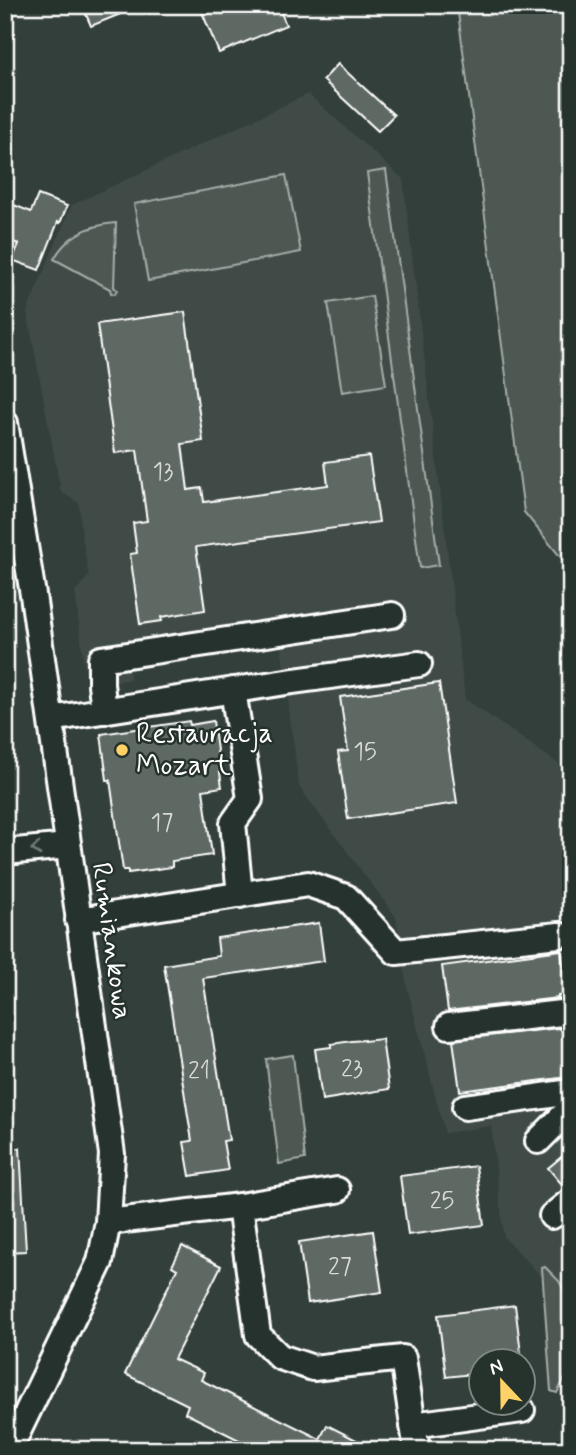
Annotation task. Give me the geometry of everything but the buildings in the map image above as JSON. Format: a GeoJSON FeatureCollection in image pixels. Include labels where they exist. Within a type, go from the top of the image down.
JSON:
{"type":"FeatureCollection","features":[{"type":"Feature","properties":{"kind":"street","name":"Rumiankowa"},"geometry":{"type":"LineString","coordinates":[[5,423],[51,719],[112,1154],[108,1222],[100,1262],[9,1450]]}},
{"type":"Feature","properties":{"kind":"street"},"geometry":{"type":"LineString","coordinates":[[104,710],[101,659],[392,615]]}},
{"type":"Feature","properties":{"kind":"street"},"geometry":{"type":"LineString","coordinates":[[51,719],[419,664]]}},
{"type":"Feature","properties":{"kind":"street"},"geometry":{"type":"LineString","coordinates":[[233,690],[250,799],[233,823],[240,895]]}},
{"type":"Feature","properties":{"kind":"street"},"geometry":{"type":"LineString","coordinates":[[5,852],[68,846]]}},
{"type":"Feature","properties":{"kind":"street"},"geometry":{"type":"LineString","coordinates":[[78,920],[308,884],[346,897],[396,952],[559,935]]}},
{"type":"Feature","properties":{"kind":"street"},"geometry":{"type":"LineString","coordinates":[[449,1026],[561,1013],[571,1018]]}},
{"type":"Feature","properties":{"kind":"street"},"geometry":{"type":"LineString","coordinates":[[465,1107],[571,1092]]}},
{"type":"Feature","properties":{"kind":"street"},"geometry":{"type":"LineString","coordinates":[[538,1141],[569,1110],[571,1098]]}},
{"type":"Feature","properties":{"kind":"street"},"geometry":{"type":"LineString","coordinates":[[108,1222],[240,1206],[337,1190]]}},
{"type":"Feature","properties":{"kind":"street"},"geometry":{"type":"LineString","coordinates":[[240,1206],[258,1335],[281,1357],[313,1368],[403,1358],[417,1450]]}},
{"type":"Feature","properties":{"kind":"street"},"geometry":{"type":"LineString","coordinates":[[414,1425],[479,1416]]}},
{"type":"Feature","properties":{"kind":"shaded area"},"geometry":{"type":"Polygon","coordinates":[[[457,5],[571,5],[571,570],[524,512],[457,5]]]}},
{"type":"Feature","properties":{"kind":"shaded area"},"geometry":{"type":"Polygon","coordinates":[[[308,94],[403,179],[465,699],[559,764],[565,831],[571,831],[571,1308],[504,1237],[491,1126],[445,1133],[407,987],[396,917],[299,787],[281,644],[129,666],[130,679],[87,687],[75,592],[89,576],[79,503],[61,492],[27,311],[72,205],[308,94]]]}},
{"type":"Feature","properties":{"kind":"shaded area"},"geometry":{"type":"Polygon","coordinates":[[[386,170],[439,565],[420,568],[367,173],[386,170]]]}},
{"type":"Feature","properties":{"kind":"shaded area"},"geometry":{"type":"Polygon","coordinates":[[[286,175],[301,252],[148,281],[134,204],[286,175]]]}},
{"type":"Feature","properties":{"kind":"shaded area"},"geometry":{"type":"Polygon","coordinates":[[[116,223],[115,294],[54,259],[72,238],[80,233],[97,226],[116,223]]]}},
{"type":"Feature","properties":{"kind":"shaded area"},"geometry":{"type":"Polygon","coordinates":[[[372,296],[386,385],[342,392],[328,303],[372,296]]]}},
{"type":"Feature","properties":{"kind":"shaded area"},"geometry":{"type":"Polygon","coordinates":[[[293,1055],[305,1159],[279,1164],[266,1059],[293,1055]]]}},
{"type":"Feature","properties":{"kind":"shaded area"},"geometry":{"type":"Polygon","coordinates":[[[545,1267],[559,1281],[571,1302],[571,1367],[557,1393],[551,1391],[542,1268],[545,1267]]]}},
{"type":"Feature","properties":{"kind":"place","name":"Restauracja Mozart"},"geometry":{"type":"Point","coordinates":[122,750]}}]}
